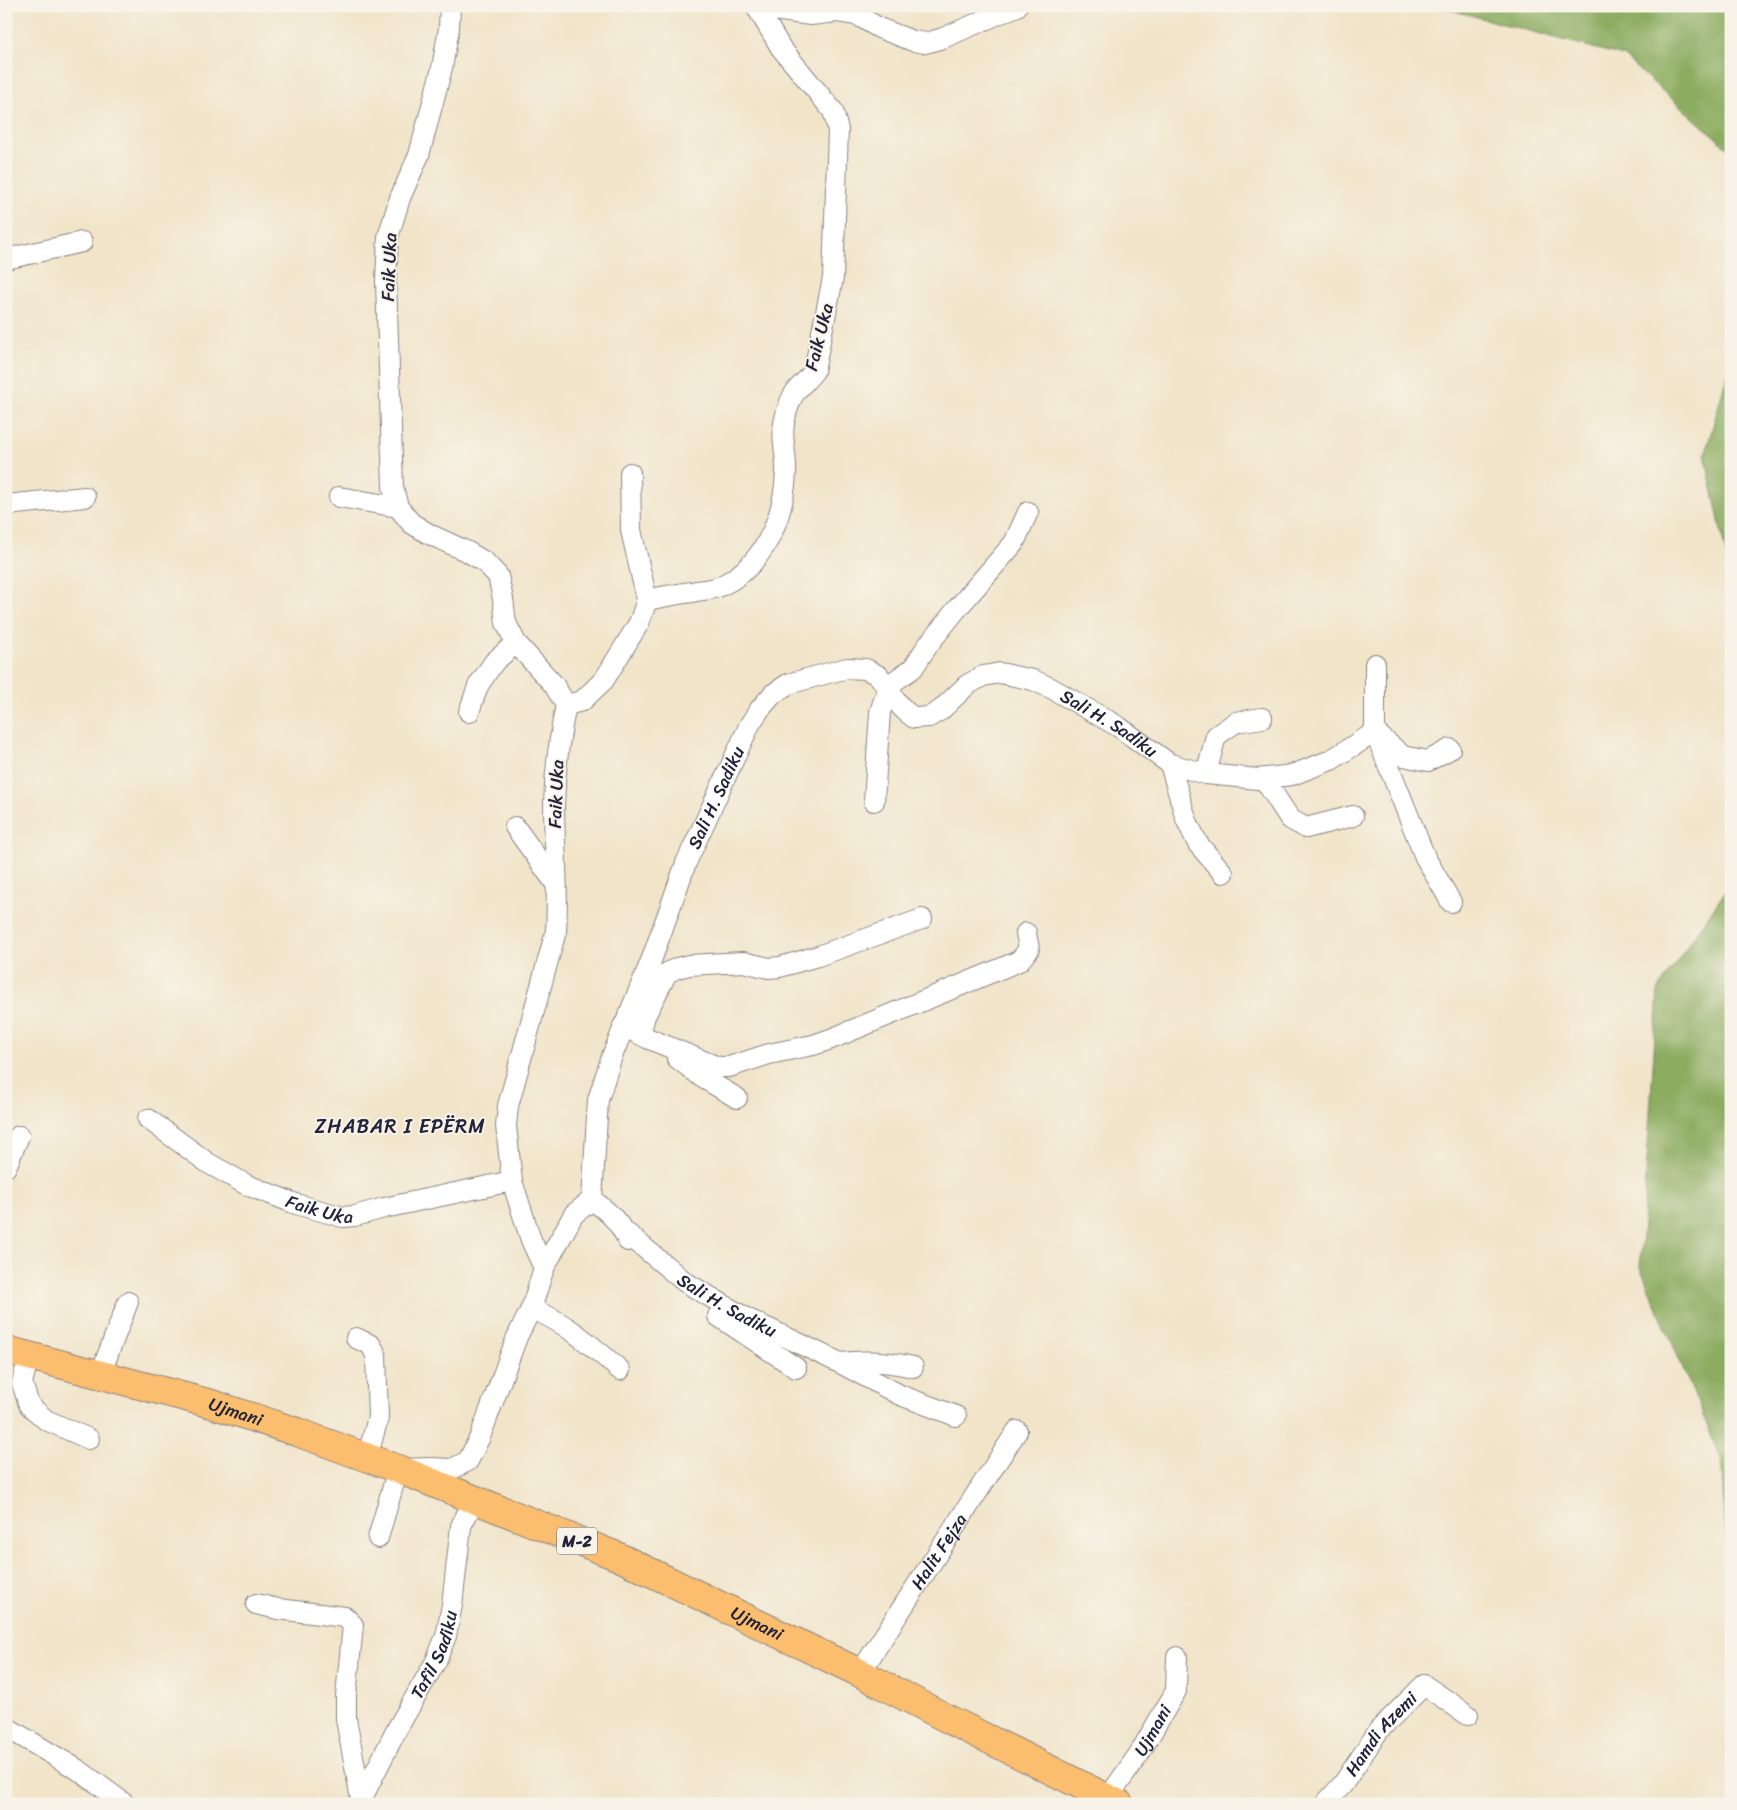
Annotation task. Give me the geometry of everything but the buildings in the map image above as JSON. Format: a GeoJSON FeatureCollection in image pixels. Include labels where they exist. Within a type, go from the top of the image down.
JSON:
{"type":"FeatureCollection","features":[{"type":"Feature","properties":{"kind":"main road","name":"Ujmani"},"geometry":{"type":"LineString","coordinates":[[18,1353],[212,1404],[297,1432],[398,1469],[619,1557],[860,1673],[1114,1801]]}},
{"type":"Feature","properties":{"kind":"street","name":"Faik Uka"},"geometry":{"type":"LineString","coordinates":[[398,507],[393,487],[386,281],[388,237],[400,198],[419,155],[442,68],[449,28],[450,6]]}},
{"type":"Feature","properties":{"kind":"street","name":"Faik Uka"},"geometry":{"type":"LineString","coordinates":[[757,7],[811,15],[837,12],[857,15],[879,28],[912,41],[926,43],[943,38],[1017,6]]}},
{"type":"Feature","properties":{"kind":"street","name":"Faik Uka"},"geometry":{"type":"LineString","coordinates":[[647,600],[717,588],[738,576],[756,558],[770,537],[780,515],[785,491],[786,470],[783,435],[785,422],[790,404],[796,392],[814,371],[832,278],[838,130],[833,111],[781,48],[757,7]]}},
{"type":"Feature","properties":{"kind":"street"},"geometry":{"type":"LineString","coordinates":[[6,258],[82,242]]}},
{"type":"Feature","properties":{"kind":"street"},"geometry":{"type":"LineString","coordinates":[[339,497],[398,507],[411,523],[485,562],[498,576],[506,623],[516,642],[554,685],[566,705],[582,701],[604,680],[639,624],[647,600],[631,530],[630,473]]}},
{"type":"Feature","properties":{"kind":"street"},"geometry":{"type":"LineString","coordinates":[[6,504],[85,497]]}},
{"type":"Feature","properties":{"kind":"street"},"geometry":{"type":"LineString","coordinates":[[874,801],[880,712],[888,688],[913,668],[928,645],[956,610],[1014,543],[1028,512]]}},
{"type":"Feature","properties":{"kind":"street"},"geometry":{"type":"LineString","coordinates":[[469,712],[478,686],[494,662],[516,642]]}},
{"type":"Feature","properties":{"kind":"street"},"geometry":{"type":"LineString","coordinates":[[1375,664],[1375,732],[1425,857],[1451,902]]}},
{"type":"Feature","properties":{"kind":"street","name":"Sali H. Sadiku"},"geometry":{"type":"LineString","coordinates":[[631,1030],[632,1008],[686,863],[750,724],[760,708],[773,694],[788,684],[846,668],[866,669],[879,676],[904,710],[914,718],[929,717],[940,710],[967,685],[982,676],[1000,673],[1018,676],[1051,688],[1119,727],[1170,764],[1206,774],[1264,779],[1292,775],[1331,760],[1375,732]]}},
{"type":"Feature","properties":{"kind":"street","name":"Faik Uka"},"geometry":{"type":"LineString","coordinates":[[544,1268],[531,1240],[512,1181],[506,1126],[508,1106],[556,931],[558,907],[556,884],[556,785],[558,747],[566,705]]}},
{"type":"Feature","properties":{"kind":"street"},"geometry":{"type":"LineString","coordinates":[[1206,774],[1216,736],[1236,722],[1262,718]]}},
{"type":"Feature","properties":{"kind":"street"},"geometry":{"type":"LineString","coordinates":[[1375,732],[1403,756],[1428,761],[1450,749]]}},
{"type":"Feature","properties":{"kind":"street"},"geometry":{"type":"LineString","coordinates":[[1170,764],[1186,819],[1198,844],[1223,873]]}},
{"type":"Feature","properties":{"kind":"street"},"geometry":{"type":"LineString","coordinates":[[1264,779],[1290,819],[1306,828],[1353,816]]}},
{"type":"Feature","properties":{"kind":"street","name":"Faik Uka"},"geometry":{"type":"LineString","coordinates":[[515,827],[556,884]]}},
{"type":"Feature","properties":{"kind":"street","name":"Sali H. Sadiku"},"geometry":{"type":"LineString","coordinates":[[922,919],[818,956],[780,967],[769,968],[743,962],[689,965],[667,973],[645,1016],[631,1030],[598,1100],[592,1200],[685,1282],[767,1329],[900,1395],[956,1416]]}},
{"type":"Feature","properties":{"kind":"street"},"geometry":{"type":"LineString","coordinates":[[631,1030],[718,1067],[729,1067],[769,1054],[832,1040],[1020,961],[1029,949],[1026,933]]}},
{"type":"Feature","properties":{"kind":"street"},"geometry":{"type":"LineString","coordinates":[[670,1048],[678,1060],[703,1078],[737,1098]]}},
{"type":"Feature","properties":{"kind":"street","name":"Faik Uka"},"geometry":{"type":"LineString","coordinates":[[148,1119],[208,1163],[247,1185],[296,1204],[342,1217],[355,1216],[512,1181]]}},
{"type":"Feature","properties":{"kind":"street"},"geometry":{"type":"LineString","coordinates":[[6,1167],[19,1136]]}},
{"type":"Feature","properties":{"kind":"street"},"geometry":{"type":"LineString","coordinates":[[378,1538],[398,1469],[452,1469],[468,1461],[480,1437],[517,1337],[531,1309],[544,1268],[574,1214],[592,1200]]}},
{"type":"Feature","properties":{"kind":"street","name":"Sali H. Sadiku"},"geometry":{"type":"LineString","coordinates":[[624,1230],[631,1248],[671,1286],[796,1368]]}},
{"type":"Feature","properties":{"kind":"street"},"geometry":{"type":"LineString","coordinates":[[100,1375],[128,1302]]}},
{"type":"Feature","properties":{"kind":"street"},"geometry":{"type":"LineString","coordinates":[[531,1309],[549,1316],[596,1349],[620,1370]]}},
{"type":"Feature","properties":{"kind":"street"},"geometry":{"type":"LineString","coordinates":[[356,1338],[371,1345],[376,1355],[378,1418],[367,1458]]}},
{"type":"Feature","properties":{"kind":"street","name":"Ujmani"},"geometry":{"type":"LineString","coordinates":[[18,1353],[22,1383],[29,1405],[46,1420],[89,1439]]}},
{"type":"Feature","properties":{"kind":"street"},"geometry":{"type":"LineString","coordinates":[[840,1364],[862,1361],[888,1362],[913,1366]]}},
{"type":"Feature","properties":{"kind":"street","name":"Halit Fejza"},"geometry":{"type":"LineString","coordinates":[[860,1673],[1017,1430]]}},
{"type":"Feature","properties":{"kind":"street","name":"Tafil Sadiku"},"geometry":{"type":"LineString","coordinates":[[360,1802],[397,1729],[436,1661],[446,1636],[452,1605],[461,1526],[474,1500]]}},
{"type":"Feature","properties":{"kind":"street","name":"Tafil Sadiku"},"geometry":{"type":"LineString","coordinates":[[256,1604],[278,1609],[345,1617],[353,1625],[346,1696],[346,1718],[360,1802]]}},
{"type":"Feature","properties":{"kind":"street","name":"Ujmani"},"geometry":{"type":"LineString","coordinates":[[1114,1801],[1176,1691],[1178,1657]]}},
{"type":"Feature","properties":{"kind":"street","name":"Hamdi Azemi"},"geometry":{"type":"LineString","coordinates":[[1325,1804],[1343,1784],[1379,1730],[1424,1685],[1468,1715]]}},
{"type":"Feature","properties":{"kind":"street"},"geometry":{"type":"LineString","coordinates":[[6,1727],[80,1771],[124,1804]]}},
{"type":"Feature","properties":{"kind":"green space"},"geometry":{"type":"Polygon","coordinates":[[[1448,6],[1731,6],[1731,151],[1623,56],[1447,9],[1448,6]]]}},
{"type":"Feature","properties":{"kind":"green space"},"geometry":{"type":"Polygon","coordinates":[[[1731,360],[1731,577],[1705,455],[1731,360]]]}},
{"type":"Feature","properties":{"kind":"green space"},"geometry":{"type":"Polygon","coordinates":[[[1731,883],[1731,1612],[1721,1458],[1640,1267],[1658,989],[1731,883]]]}},
{"type":"Feature","properties":{"kind":"district","name":"ZHABAR I EPËRM"},"geometry":{"type":"Point","coordinates":[400,1126]}}]}
